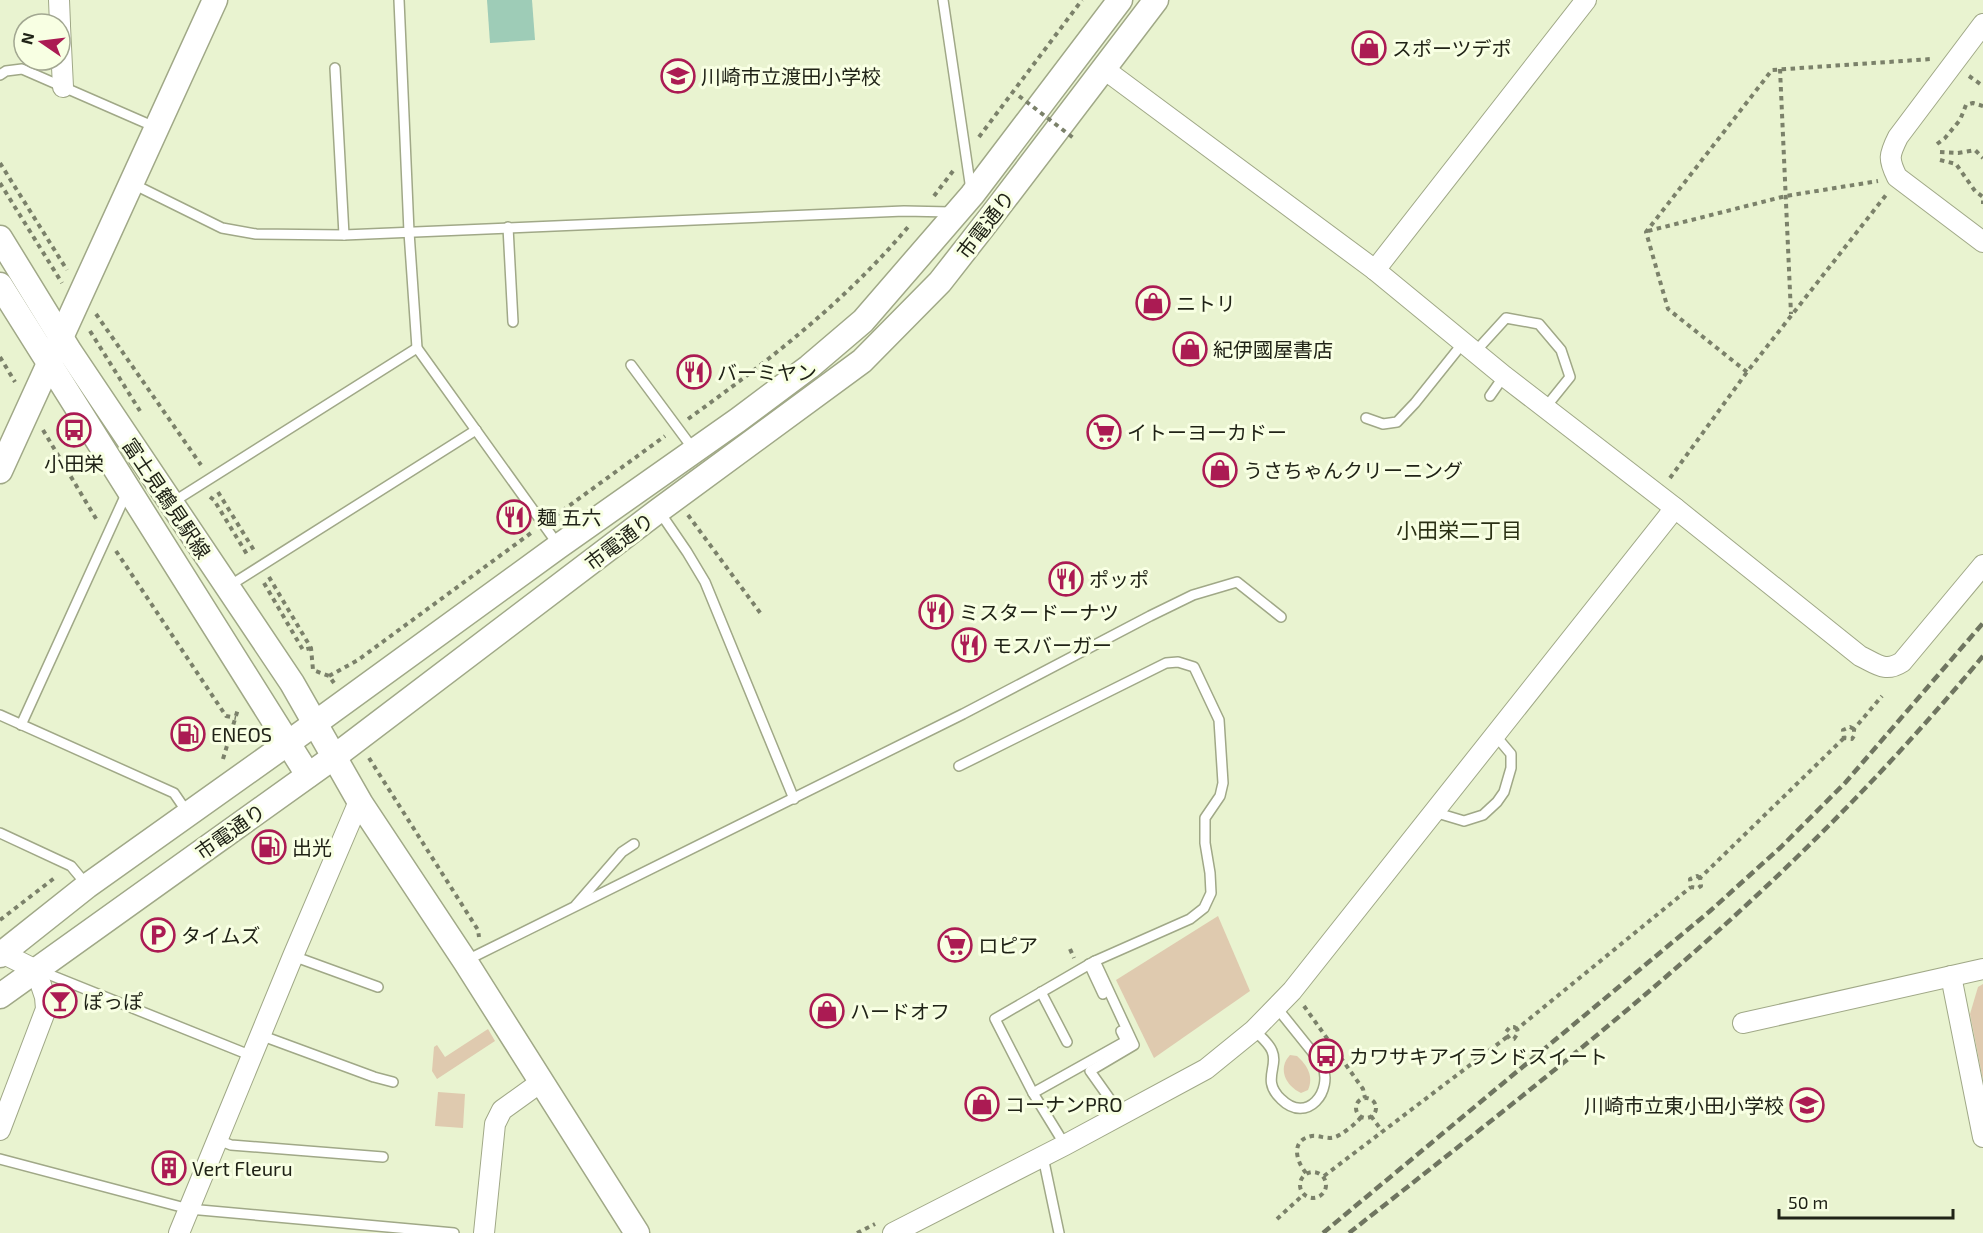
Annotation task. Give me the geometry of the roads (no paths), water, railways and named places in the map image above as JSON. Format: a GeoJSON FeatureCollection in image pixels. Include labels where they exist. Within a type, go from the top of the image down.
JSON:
{"type":"FeatureCollection","features":[{"type":"Feature","properties":{"kind":"street"},"geometry":{"type":"LineString","coordinates":[[0,471],[215,0]]}},
{"type":"Feature","properties":{"kind":"street","name":"市電通り"},"geometry":{"type":"LineString","coordinates":[[1,953],[87,886],[809,367],[863,321],[964,203],[1120,0]]}},
{"type":"Feature","properties":{"kind":"street","name":"市電通り"},"geometry":{"type":"LineString","coordinates":[[0,996],[334,758],[658,511],[862,361],[940,282],[1156,0]]}},
{"type":"Feature","properties":{"kind":"street"},"geometry":{"type":"LineString","coordinates":[[1375,270],[1586,0]]}},
{"type":"Feature","properties":{"kind":"street"},"geometry":{"type":"LineString","coordinates":[[1983,24],[1898,137],[1890,154],[1891,164],[1897,177],[1983,242]]}},
{"type":"Feature","properties":{"kind":"street"},"geometry":{"type":"LineString","coordinates":[[1104,69],[1375,270],[1504,376],[1675,508],[1860,656],[1883,667],[1894,668],[1902,662],[1983,565]]}},
{"type":"Feature","properties":{"kind":"street"},"geometry":{"type":"LineString","coordinates":[[62,72],[63,87]]}},
{"type":"Feature","properties":{"kind":"street","name":"富士見鶴見駅線"},"geometry":{"type":"LineString","coordinates":[[0,238],[61,338],[292,683],[361,804],[474,957],[541,1083],[637,1233]]}},
{"type":"Feature","properties":{"kind":"street","name":"富士見鶴見駅線"},"geometry":{"type":"LineString","coordinates":[[0,285],[308,776]]}},
{"type":"Feature","properties":{"kind":"street"},"geometry":{"type":"LineString","coordinates":[[886,1228],[1043,1157],[1120,1116],[1206,1069],[1254,1030],[1292,991],[1675,508]]}},
{"type":"Feature","properties":{"kind":"street"},"geometry":{"type":"LineString","coordinates":[[179,1233],[293,956],[357,806],[361,804]]}},
{"type":"Feature","properties":{"kind":"street"},"geometry":{"type":"LineString","coordinates":[[0,1130],[46,1009],[45,997],[36,970],[1,953]]}},
{"type":"Feature","properties":{"kind":"street"},"geometry":{"type":"LineString","coordinates":[[1743,1023],[1983,969]]}},
{"type":"Feature","properties":{"kind":"street"},"geometry":{"type":"LineString","coordinates":[[1951,976],[1983,1137]]}},
{"type":"Feature","properties":{"kind":"street"},"geometry":{"type":"LineString","coordinates":[[484,1233],[495,1124],[502,1110],[541,1083]]}},
{"type":"Feature","properties":{"kind":"lane"},"geometry":{"type":"LineString","coordinates":[[399,0],[417,348],[559,546]]}},
{"type":"Feature","properties":{"kind":"lane"},"geometry":{"type":"LineString","coordinates":[[131,183],[222,228],[256,234],[344,235],[904,211],[921,213],[964,203],[943,0]]}},
{"type":"Feature","properties":{"kind":"lane"},"geometry":{"type":"LineString","coordinates":[[335,68],[344,235]]}},
{"type":"Feature","properties":{"kind":"lane"},"geometry":{"type":"LineString","coordinates":[[0,75],[6,71],[22,69],[157,128]]}},
{"type":"Feature","properties":{"kind":"lane"},"geometry":{"type":"LineString","coordinates":[[508,227],[513,322]]}},
{"type":"Feature","properties":{"kind":"lane"},"geometry":{"type":"LineString","coordinates":[[1366,418],[1383,424],[1397,422],[1469,348],[1506,318],[1539,324],[1561,350],[1570,377],[1545,408]]}},
{"type":"Feature","properties":{"kind":"lane"},"geometry":{"type":"LineString","coordinates":[[170,504],[417,348]]}},
{"type":"Feature","properties":{"kind":"lane"},"geometry":{"type":"LineString","coordinates":[[631,365],[695,450]]}},
{"type":"Feature","properties":{"kind":"lane"},"geometry":{"type":"LineString","coordinates":[[1490,396],[1504,376]]}},
{"type":"Feature","properties":{"kind":"lane"},"geometry":{"type":"LineString","coordinates":[[227,587],[476,430]]}},
{"type":"Feature","properties":{"kind":"lane"},"geometry":{"type":"LineString","coordinates":[[21,725],[128,490]]}},
{"type":"Feature","properties":{"kind":"lane"},"geometry":{"type":"LineString","coordinates":[[658,511],[705,582],[794,799]]}},
{"type":"Feature","properties":{"kind":"lane"},"geometry":{"type":"LineString","coordinates":[[474,957],[963,714],[1193,595],[1237,582],[1281,617]]}},
{"type":"Feature","properties":{"kind":"lane"},"geometry":{"type":"LineString","coordinates":[[959,766],[1166,663],[1178,662],[1194,667],[1219,720],[1223,783],[1221,796],[1205,818],[1205,843],[1211,893],[1204,908],[1190,919],[1092,963],[995,1019],[1033,1093],[1065,1145]]}},
{"type":"Feature","properties":{"kind":"lane"},"geometry":{"type":"LineString","coordinates":[[0,715],[174,793],[188,814]]}},
{"type":"Feature","properties":{"kind":"lane"},"geometry":{"type":"LineString","coordinates":[[1434,812],[1464,821],[1483,815],[1497,802],[1504,792],[1509,776],[1511,754],[1495,735]]}},
{"type":"Feature","properties":{"kind":"lane"},"geometry":{"type":"LineString","coordinates":[[0,833],[71,866],[87,886]]}},
{"type":"Feature","properties":{"kind":"lane"},"geometry":{"type":"LineString","coordinates":[[572,909],[622,852],[634,844]]}},
{"type":"Feature","properties":{"kind":"lane"},"geometry":{"type":"LineString","coordinates":[[293,956],[378,987]]}},
{"type":"Feature","properties":{"kind":"lane"},"geometry":{"type":"LineString","coordinates":[[1033,1093],[1126,1041],[1092,963]]}},
{"type":"Feature","properties":{"kind":"lane"},"geometry":{"type":"LineString","coordinates":[[1092,963],[1134,1045],[1089,1071],[1112,1101],[1120,1116]]}},
{"type":"Feature","properties":{"kind":"lane"},"geometry":{"type":"LineString","coordinates":[[36,970],[252,1056]]}},
{"type":"Feature","properties":{"kind":"lane"},"geometry":{"type":"LineString","coordinates":[[1041,992],[1067,1042]]}},
{"type":"Feature","properties":{"kind":"lane"},"geometry":{"type":"LineString","coordinates":[[1254,1030],[1272,1050],[1273,1088],[1281,1100],[1292,1107],[1304,1108],[1316,1103],[1323,1093],[1327,1074],[1323,1064],[1276,1008]]}},
{"type":"Feature","properties":{"kind":"lane"},"geometry":{"type":"LineString","coordinates":[[260,1035],[393,1082]]}},
{"type":"Feature","properties":{"kind":"lane"},"geometry":{"type":"LineString","coordinates":[[218,1140],[231,1144],[383,1157]]}},
{"type":"Feature","properties":{"kind":"lane"},"geometry":{"type":"LineString","coordinates":[[1043,1157],[1059,1233]]}},
{"type":"Feature","properties":{"kind":"lane"},"geometry":{"type":"LineString","coordinates":[[0,1160],[189,1209],[454,1233]]}},
{"type":"Feature","properties":{"kind":"railway"},"geometry":{"type":"LineString","coordinates":[[1323,1233],[1710,911],[1781,847],[1845,783],[1983,623]]}},
{"type":"Feature","properties":{"kind":"railway"},"geometry":{"type":"LineString","coordinates":[[1349,1233],[1577,1052],[1742,909],[1868,785],[1915,735],[1983,656]]}},
{"type":"Feature","properties":{"kind":"place","name":"スポーツデポ"},"geometry":{"type":"Point","coordinates":[1369,48]}},
{"type":"Feature","properties":{"kind":"place","name":"川崎市立渡田小学校"},"geometry":{"type":"Point","coordinates":[678,76]}},
{"type":"Feature","properties":{"kind":"place","name":"ニトリ"},"geometry":{"type":"Point","coordinates":[1153,303]}},
{"type":"Feature","properties":{"kind":"place","name":"紀伊國屋書店"},"geometry":{"type":"Point","coordinates":[1190,349]}},
{"type":"Feature","properties":{"kind":"place","name":"バーミヤン"},"geometry":{"type":"Point","coordinates":[694,372]}},
{"type":"Feature","properties":{"kind":"place","name":"小田栄"},"geometry":{"type":"Point","coordinates":[74,430]}},
{"type":"Feature","properties":{"kind":"place","name":"イトーヨーカドー"},"geometry":{"type":"Point","coordinates":[1104,432]}},
{"type":"Feature","properties":{"kind":"place","name":"うさちゃんクリーニング"},"geometry":{"type":"Point","coordinates":[1220,470]}},
{"type":"Feature","properties":{"kind":"place","name":"麺 五六"},"geometry":{"type":"Point","coordinates":[514,517]}},
{"type":"Feature","properties":{"kind":"place","name":"ポッポ"},"geometry":{"type":"Point","coordinates":[1066,579]}},
{"type":"Feature","properties":{"kind":"place","name":"ミスタードーナツ"},"geometry":{"type":"Point","coordinates":[936,612]}},
{"type":"Feature","properties":{"kind":"place","name":"モスバーガー"},"geometry":{"type":"Point","coordinates":[969,645]}},
{"type":"Feature","properties":{"kind":"place","name":"ENEOS"},"geometry":{"type":"Point","coordinates":[188,734]}},
{"type":"Feature","properties":{"kind":"place","name":"出光"},"geometry":{"type":"Point","coordinates":[269,847]}},
{"type":"Feature","properties":{"kind":"place","name":"タイムズ"},"geometry":{"type":"Point","coordinates":[158,935]}},
{"type":"Feature","properties":{"kind":"place","name":"ロピア"},"geometry":{"type":"Point","coordinates":[955,945]}},
{"type":"Feature","properties":{"kind":"place","name":"ぽっぽ"},"geometry":{"type":"Point","coordinates":[60,1001]}},
{"type":"Feature","properties":{"kind":"place","name":"ハードオフ"},"geometry":{"type":"Point","coordinates":[827,1011]}},
{"type":"Feature","properties":{"kind":"place","name":"カワサキアイランドスイート"},"geometry":{"type":"Point","coordinates":[1326,1056]}},
{"type":"Feature","properties":{"kind":"place","name":"コーナンPRO"},"geometry":{"type":"Point","coordinates":[982,1104]}},
{"type":"Feature","properties":{"kind":"place","name":"川崎市立東小田小学校"},"geometry":{"type":"Point","coordinates":[1807,1105]}},
{"type":"Feature","properties":{"kind":"place","name":"Vert Fleuru"},"geometry":{"type":"Point","coordinates":[169,1168]}},
{"type":"Feature","properties":{"kind":"district","name":"小田栄二丁目"},"geometry":{"type":"Point","coordinates":[1459,529]}}]}
